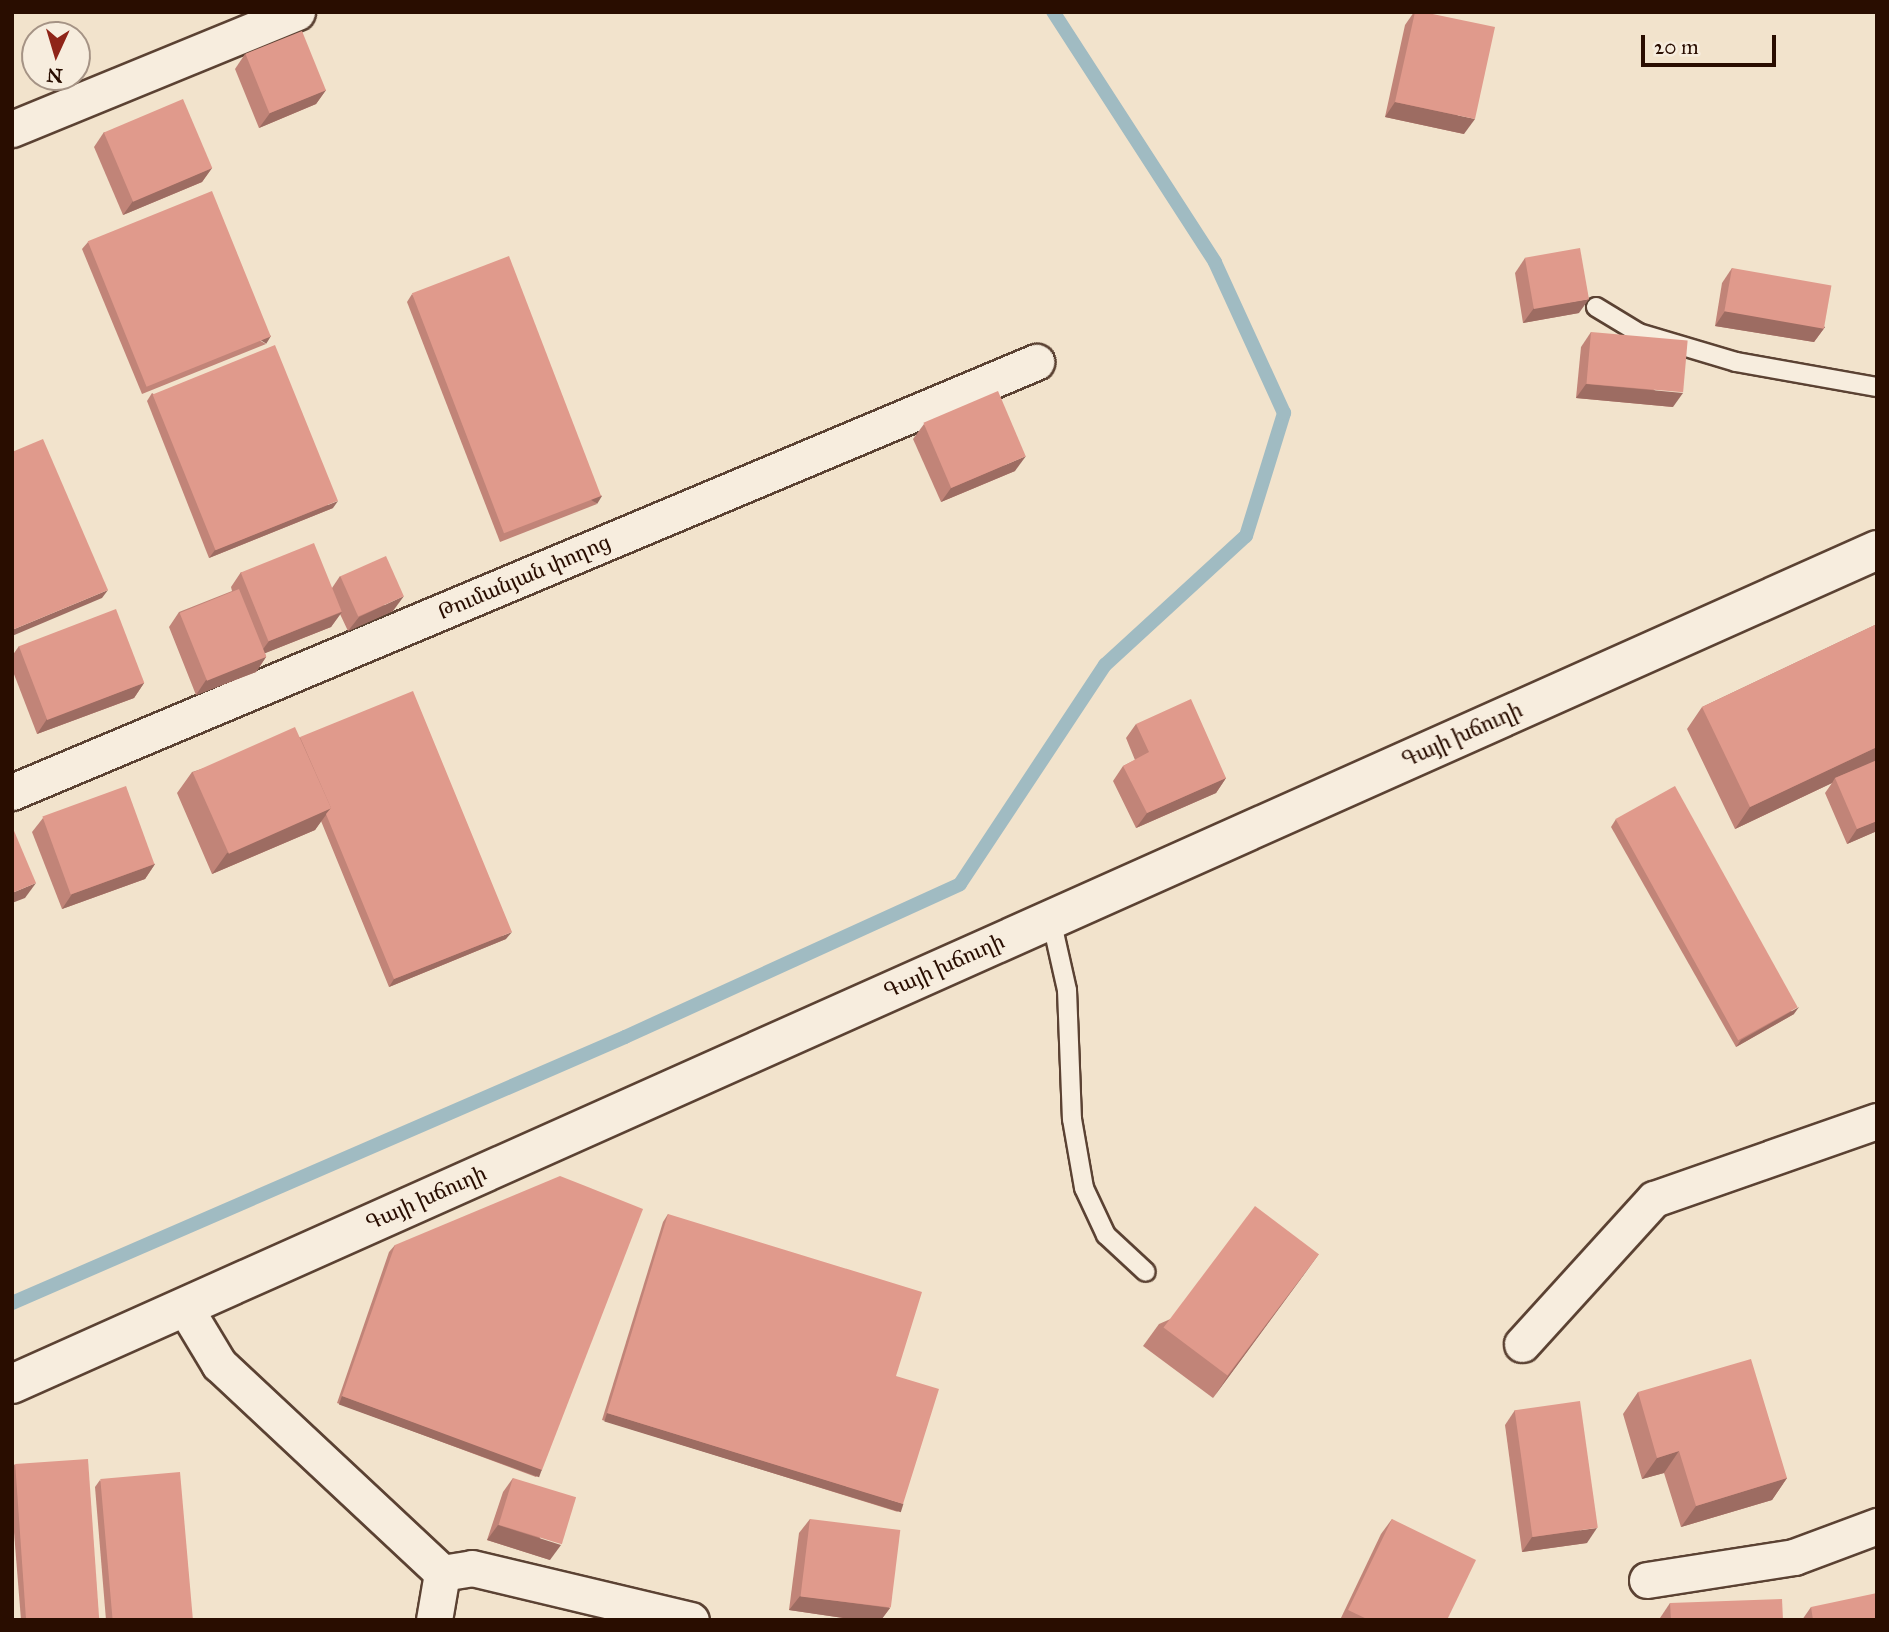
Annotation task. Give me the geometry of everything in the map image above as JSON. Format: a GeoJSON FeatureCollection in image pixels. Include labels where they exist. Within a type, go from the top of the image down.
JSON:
{"type":"FeatureCollection","features":[{"type":"Feature","properties":{"kind":"main road","name":"Գայի խճուղի"},"geometry":{"type":"LineString","coordinates":[[12,1384],[1877,550]]}},
{"type":"Feature","properties":{"kind":"street"},"geometry":{"type":"LineString","coordinates":[[12,129],[297,12]]}},
{"type":"Feature","properties":{"kind":"street","name":"Թումանյան փողոց"},"geometry":{"type":"LineString","coordinates":[[12,792],[1036,362]]}},
{"type":"Feature","properties":{"kind":"street"},"geometry":{"type":"LineString","coordinates":[[1522,1343],[1654,1199],[1877,1121]]}},
{"type":"Feature","properties":{"kind":"street"},"geometry":{"type":"LineString","coordinates":[[184,1306],[219,1364],[442,1573]]}},
{"type":"Feature","properties":{"kind":"street"},"geometry":{"type":"LineString","coordinates":[[1647,1580],[1794,1557],[1877,1526]]}},
{"type":"Feature","properties":{"kind":"street"},"geometry":{"type":"LineString","coordinates":[[442,1573],[472,1568],[691,1620]]}},
{"type":"Feature","properties":{"kind":"street"},"geometry":{"type":"LineString","coordinates":[[435,1620],[442,1573]]}},
{"type":"Feature","properties":{"kind":"lane"},"geometry":{"type":"LineString","coordinates":[[1596,307],[1639,333],[1736,362],[1877,387]]}},
{"type":"Feature","properties":{"kind":"lane"},"geometry":{"type":"LineString","coordinates":[[1051,919],[1067,990],[1072,1119],[1084,1188],[1106,1235],[1146,1272]]}},
{"type":"Feature","properties":{"kind":"building"},"geometry":{"type":"Polygon","coordinates":[[[1415,12],[1495,27],[1475,119],[1395,102],[1415,12]]]}},
{"type":"Feature","properties":{"kind":"building"},"geometry":{"type":"Polygon","coordinates":[[[302,31],[326,90],[269,113],[245,54],[302,31]]]}},
{"type":"Feature","properties":{"kind":"building"},"geometry":{"type":"Polygon","coordinates":[[[183,99],[212,168],[133,202],[104,133],[183,99]]]}},
{"type":"Feature","properties":{"kind":"building"},"geometry":{"type":"Polygon","coordinates":[[[212,191],[271,337],[147,387],[88,241],[212,191]]]}},
{"type":"Feature","properties":{"kind":"building"},"geometry":{"type":"Polygon","coordinates":[[[1580,248],[1589,299],[1534,309],[1525,258],[1580,248]]]}},
{"type":"Feature","properties":{"kind":"building"},"geometry":{"type":"Polygon","coordinates":[[[509,256],[601,496],[504,533],[412,293],[509,256]]]}},
{"type":"Feature","properties":{"kind":"building"},"geometry":{"type":"Polygon","coordinates":[[[1732,268],[1831,286],[1824,329],[1724,311],[1732,268]]]}},
{"type":"Feature","properties":{"kind":"building"},"geometry":{"type":"Polygon","coordinates":[[[1591,332],[1688,340],[1683,392],[1586,384],[1591,332]]]}},
{"type":"Feature","properties":{"kind":"building"},"geometry":{"type":"Polygon","coordinates":[[[275,345],[338,501],[216,550],[153,394],[275,345]]]}},
{"type":"Feature","properties":{"kind":"building"},"geometry":{"type":"Polygon","coordinates":[[[998,391],[1026,456],[951,488],[923,423],[998,391]]]}},
{"type":"Feature","properties":{"kind":"building"},"geometry":{"type":"Polygon","coordinates":[[[43,439],[108,590],[12,630],[12,452],[43,439]]]}},
{"type":"Feature","properties":{"kind":"building"},"geometry":{"type":"Polygon","coordinates":[[[314,543],[342,612],[268,641],[241,573],[314,543]]]}},
{"type":"Feature","properties":{"kind":"building"},"geometry":{"type":"Polygon","coordinates":[[[386,556],[404,596],[358,617],[340,576],[386,556]]]}},
{"type":"Feature","properties":{"kind":"building"},"geometry":{"type":"Polygon","coordinates":[[[239,589],[266,657],[207,681],[180,613],[239,589]]]}},
{"type":"Feature","properties":{"kind":"building"},"geometry":{"type":"Polygon","coordinates":[[[116,609],[144,683],[47,720],[19,646],[116,609]]]}},
{"type":"Feature","properties":{"kind":"building"},"geometry":{"type":"Polygon","coordinates":[[[1877,624],[1877,747],[1750,807],[1702,707],[1877,624]]]}},
{"type":"Feature","properties":{"kind":"building"},"geometry":{"type":"Polygon","coordinates":[[[413,691],[512,932],[394,979],[326,814],[331,808],[300,737],[413,691]]]}},
{"type":"Feature","properties":{"kind":"building"},"geometry":{"type":"Polygon","coordinates":[[[1191,699],[1226,778],[1147,813],[1123,766],[1149,752],[1136,724],[1191,699]]]}},
{"type":"Feature","properties":{"kind":"building"},"geometry":{"type":"Polygon","coordinates":[[[295,727],[331,808],[229,854],[193,773],[295,727]]]}},
{"type":"Feature","properties":{"kind":"building"},"geometry":{"type":"Polygon","coordinates":[[[1877,760],[1877,821],[1857,829],[1835,778],[1877,760]]]}},
{"type":"Feature","properties":{"kind":"building"},"geometry":{"type":"Polygon","coordinates":[[[126,786],[154,864],[71,894],[42,816],[126,786]]]}},
{"type":"Feature","properties":{"kind":"building"},"geometry":{"type":"Polygon","coordinates":[[[1675,786],[1798,1007],[1738,1040],[1616,819],[1675,786]]]}},
{"type":"Feature","properties":{"kind":"building"},"geometry":{"type":"Polygon","coordinates":[[[12,826],[36,883],[12,893],[12,826]]]}},
{"type":"Feature","properties":{"kind":"building"},"geometry":{"type":"Polygon","coordinates":[[[560,1176],[643,1209],[542,1470],[342,1396],[395,1245],[560,1176]]]}},
{"type":"Feature","properties":{"kind":"building"},"geometry":{"type":"Polygon","coordinates":[[[1255,1206],[1319,1254],[1227,1376],[1164,1327],[1255,1206]]]}},
{"type":"Feature","properties":{"kind":"building"},"geometry":{"type":"Polygon","coordinates":[[[668,1214],[922,1292],[896,1376],[939,1389],[903,1504],[607,1413],[668,1214]]]}},
{"type":"Feature","properties":{"kind":"building"},"geometry":{"type":"Polygon","coordinates":[[[1751,1359],[1787,1478],[1696,1506],[1679,1451],[1657,1458],[1638,1392],[1751,1359]]]}},
{"type":"Feature","properties":{"kind":"building"},"geometry":{"type":"Polygon","coordinates":[[[1580,1401],[1598,1528],[1532,1537],[1515,1410],[1580,1401]]]}},
{"type":"Feature","properties":{"kind":"building"},"geometry":{"type":"Polygon","coordinates":[[[88,1459],[99,1620],[26,1620],[15,1464],[88,1459]]]}},
{"type":"Feature","properties":{"kind":"building"},"geometry":{"type":"Polygon","coordinates":[[[180,1472],[193,1620],[113,1620],[100,1479],[180,1472]]]}},
{"type":"Feature","properties":{"kind":"building"},"geometry":{"type":"Polygon","coordinates":[[[513,1478],[576,1497],[562,1544],[499,1525],[513,1478]]]}},
{"type":"Feature","properties":{"kind":"building"},"geometry":{"type":"Polygon","coordinates":[[[810,1519],[900,1530],[891,1608],[800,1596],[810,1519]]]}},
{"type":"Feature","properties":{"kind":"building"},"geometry":{"type":"Polygon","coordinates":[[[1392,1519],[1476,1560],[1447,1620],[1369,1620],[1348,1610],[1392,1519]]]}},
{"type":"Feature","properties":{"kind":"building"},"geometry":{"type":"Polygon","coordinates":[[[1877,1593],[1877,1620],[1813,1620],[1811,1607],[1877,1593]]]}},
{"type":"Feature","properties":{"kind":"building"},"geometry":{"type":"Polygon","coordinates":[[[1782,1599],[1783,1620],[1671,1620],[1670,1603],[1782,1599]]]}},
{"type":"Feature","properties":{"kind":"waterway"},"geometry":{"type":"LineString","coordinates":[[12,1303],[625,1037],[960,884],[1105,665],[1246,536],[1284,413],[1215,262],[1053,12]]}}]}
